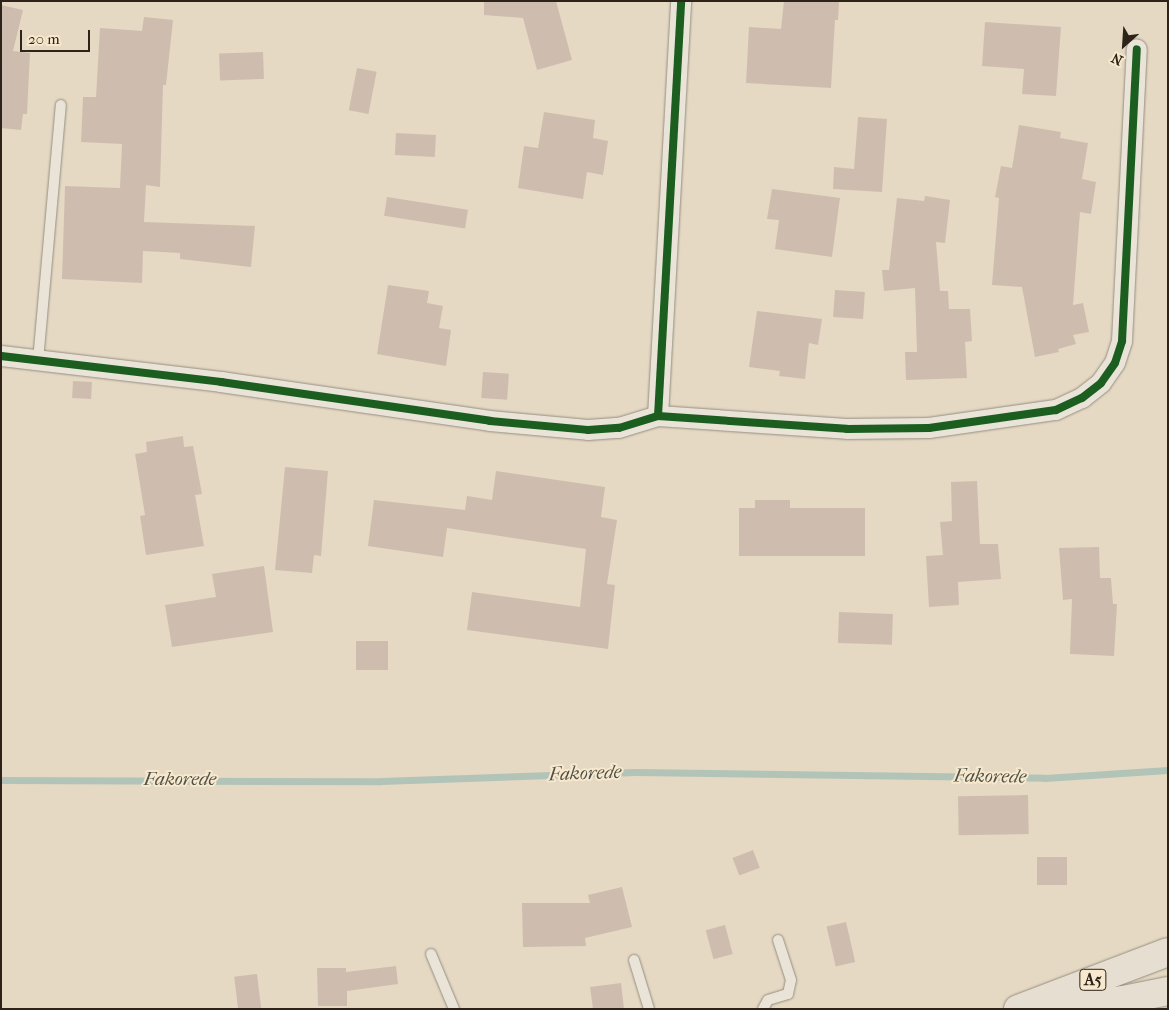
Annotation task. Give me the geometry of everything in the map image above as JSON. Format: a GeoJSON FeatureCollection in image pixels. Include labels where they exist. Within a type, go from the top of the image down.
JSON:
{"type":"FeatureCollection","features":[{"type":"Feature","properties":{"kind":"highway","name":"A5"},"geometry":{"type":"LineString","coordinates":[[1018,1009],[1168,952]]}},
{"type":"Feature","properties":{"kind":"highway","name":"A5"},"geometry":{"type":"LineString","coordinates":[[1043,1009],[1123,1000],[1168,991]]}},
{"type":"Feature","properties":{"kind":"street"},"geometry":{"type":"LineString","coordinates":[[658,416],[681,1]]}},
{"type":"Feature","properties":{"kind":"street"},"geometry":{"type":"LineString","coordinates":[[1,356],[221,382],[490,421],[588,430],[620,428],[658,416],[847,429],[929,428],[1056,410],[1082,398],[1101,383],[1116,363],[1122,341],[1137,49]]}},
{"type":"Feature","properties":{"kind":"lane"},"geometry":{"type":"LineString","coordinates":[[38,361],[61,105]]}},
{"type":"Feature","properties":{"kind":"lane"},"geometry":{"type":"LineString","coordinates":[[763,1009],[768,1000],[788,994],[791,980],[778,940]]}},
{"type":"Feature","properties":{"kind":"lane"},"geometry":{"type":"LineString","coordinates":[[431,954],[454,1009]]}},
{"type":"Feature","properties":{"kind":"lane"},"geometry":{"type":"LineString","coordinates":[[634,960],[648,1009]]}},
{"type":"Feature","properties":{"kind":"building"},"geometry":{"type":"Polygon","coordinates":[[[484,1],[556,1],[572,60],[537,70],[523,18],[484,15],[484,1]]]}},
{"type":"Feature","properties":{"kind":"building"},"geometry":{"type":"Polygon","coordinates":[[[784,1],[839,2],[838,20],[835,20],[831,88],[746,83],[749,27],[781,29],[784,1]]]}},
{"type":"Feature","properties":{"kind":"building"},"geometry":{"type":"Polygon","coordinates":[[[1,5],[23,10],[13,51],[30,53],[27,114],[23,114],[21,130],[1,128],[1,5]]]}},
{"type":"Feature","properties":{"kind":"building"},"geometry":{"type":"Polygon","coordinates":[[[144,17],[173,20],[166,85],[163,85],[160,187],[146,185],[144,222],[255,226],[251,267],[180,259],[180,253],[143,251],[142,283],[62,279],[65,186],[120,188],[122,144],[81,142],[83,97],[96,97],[100,28],[142,31],[144,17]]]}},
{"type":"Feature","properties":{"kind":"building"},"geometry":{"type":"Polygon","coordinates":[[[985,22],[1061,27],[1056,96],[1022,94],[1024,69],[982,66],[985,22]]]}},
{"type":"Feature","properties":{"kind":"building"},"geometry":{"type":"Polygon","coordinates":[[[263,52],[264,79],[220,81],[219,54],[263,52]]]}},
{"type":"Feature","properties":{"kind":"building"},"geometry":{"type":"Polygon","coordinates":[[[357,68],[377,72],[368,114],[349,110],[357,68]]]}},
{"type":"Feature","properties":{"kind":"building"},"geometry":{"type":"Polygon","coordinates":[[[544,112],[595,120],[593,138],[608,141],[603,175],[587,172],[583,199],[518,188],[524,146],[538,148],[544,112]]]}},
{"type":"Feature","properties":{"kind":"building"},"geometry":{"type":"Polygon","coordinates":[[[858,117],[887,119],[882,192],[833,189],[834,167],[854,169],[858,117]]]}},
{"type":"Feature","properties":{"kind":"building"},"geometry":{"type":"Polygon","coordinates":[[[1019,125],[1061,132],[1060,138],[1088,143],[1082,179],[1096,182],[1091,214],[1080,212],[1073,305],[1083,303],[1089,332],[1073,335],[1076,344],[1058,349],[1059,352],[1035,357],[1022,287],[992,285],[999,198],[995,197],[1001,166],[1012,168],[1019,125]]]}},
{"type":"Feature","properties":{"kind":"building"},"geometry":{"type":"Polygon","coordinates":[[[396,133],[436,135],[435,157],[395,155],[396,133]]]}},
{"type":"Feature","properties":{"kind":"building"},"geometry":{"type":"Polygon","coordinates":[[[772,189],[840,198],[832,257],[775,249],[779,220],[767,219],[772,189]]]}},
{"type":"Feature","properties":{"kind":"building"},"geometry":{"type":"Polygon","coordinates":[[[925,196],[950,200],[945,243],[936,242],[940,291],[948,291],[949,309],[970,309],[972,341],[965,342],[967,378],[906,380],[905,352],[917,352],[915,288],[884,291],[882,270],[889,270],[897,198],[924,201],[925,196]]]}},
{"type":"Feature","properties":{"kind":"building"},"geometry":{"type":"Polygon","coordinates":[[[387,197],[468,210],[465,229],[384,216],[387,197]]]}},
{"type":"Feature","properties":{"kind":"building"},"geometry":{"type":"Polygon","coordinates":[[[388,285],[429,291],[427,303],[443,306],[439,328],[451,330],[446,366],[377,354],[388,285]]]}},
{"type":"Feature","properties":{"kind":"building"},"geometry":{"type":"Polygon","coordinates":[[[835,290],[865,292],[863,319],[833,317],[835,290]]]}},
{"type":"Feature","properties":{"kind":"building"},"geometry":{"type":"Polygon","coordinates":[[[757,311],[822,319],[818,345],[809,343],[805,379],[779,376],[780,371],[749,367],[757,311]]]}},
{"type":"Feature","properties":{"kind":"building"},"geometry":{"type":"Polygon","coordinates":[[[483,372],[509,374],[507,400],[481,398],[483,372]]]}},
{"type":"Feature","properties":{"kind":"building"},"geometry":{"type":"Polygon","coordinates":[[[73,381],[92,382],[91,399],[72,398],[73,381]]]}},
{"type":"Feature","properties":{"kind":"building"},"geometry":{"type":"Polygon","coordinates":[[[183,436],[184,447],[193,446],[202,494],[195,495],[204,546],[146,555],[140,516],[145,515],[135,454],[147,452],[146,442],[183,436]]]}},
{"type":"Feature","properties":{"kind":"building"},"geometry":{"type":"Polygon","coordinates":[[[285,467],[328,471],[321,556],[314,555],[312,573],[275,570],[285,467]]]}},
{"type":"Feature","properties":{"kind":"building"},"geometry":{"type":"Polygon","coordinates":[[[496,471],[605,487],[601,517],[617,520],[607,584],[615,585],[608,649],[467,630],[472,592],[580,607],[586,549],[447,528],[443,557],[368,546],[374,500],[465,510],[467,496],[492,500],[496,471]]]}},
{"type":"Feature","properties":{"kind":"building"},"geometry":{"type":"Polygon","coordinates":[[[977,481],[980,544],[998,544],[1001,579],[958,582],[959,605],[929,607],[926,556],[943,555],[940,522],[952,521],[951,482],[977,481]]]}},
{"type":"Feature","properties":{"kind":"building"},"geometry":{"type":"Polygon","coordinates":[[[755,500],[790,500],[790,508],[865,508],[865,556],[739,556],[739,508],[755,508],[755,500]]]}},
{"type":"Feature","properties":{"kind":"building"},"geometry":{"type":"Polygon","coordinates":[[[1099,547],[1100,578],[1111,578],[1113,604],[1117,604],[1114,656],[1070,654],[1072,599],[1063,600],[1059,548],[1099,547]]]}},
{"type":"Feature","properties":{"kind":"building"},"geometry":{"type":"Polygon","coordinates":[[[264,566],[273,632],[172,647],[165,605],[216,597],[212,574],[264,566]]]}},
{"type":"Feature","properties":{"kind":"building"},"geometry":{"type":"Polygon","coordinates":[[[839,612],[893,614],[892,645],[838,643],[839,612]]]}},
{"type":"Feature","properties":{"kind":"building"},"geometry":{"type":"Polygon","coordinates":[[[356,641],[388,641],[388,670],[356,670],[356,641]]]}},
{"type":"Feature","properties":{"kind":"building"},"geometry":{"type":"Polygon","coordinates":[[[1028,795],[1029,834],[959,835],[958,796],[1028,795]]]}},
{"type":"Feature","properties":{"kind":"building"},"geometry":{"type":"Polygon","coordinates":[[[753,850],[760,868],[739,876],[732,858],[753,850]]]}},
{"type":"Feature","properties":{"kind":"building"},"geometry":{"type":"Polygon","coordinates":[[[1037,857],[1067,857],[1067,885],[1037,885],[1037,857]]]}},
{"type":"Feature","properties":{"kind":"building"},"geometry":{"type":"Polygon","coordinates":[[[622,887],[632,927],[585,938],[586,946],[523,947],[522,903],[590,903],[588,895],[622,887]]]}},
{"type":"Feature","properties":{"kind":"building"},"geometry":{"type":"Polygon","coordinates":[[[846,922],[855,962],[836,966],[827,926],[846,922]]]}},
{"type":"Feature","properties":{"kind":"building"},"geometry":{"type":"Polygon","coordinates":[[[725,925],[733,954],[713,959],[706,930],[725,925]]]}},
{"type":"Feature","properties":{"kind":"building"},"geometry":{"type":"Polygon","coordinates":[[[396,966],[398,984],[347,991],[347,1006],[318,1006],[317,968],[346,968],[346,972],[396,966]]]}},
{"type":"Feature","properties":{"kind":"building"},"geometry":{"type":"Polygon","coordinates":[[[257,974],[261,1009],[238,1009],[234,977],[257,974]]]}},
{"type":"Feature","properties":{"kind":"building"},"geometry":{"type":"Polygon","coordinates":[[[621,983],[624,1009],[593,1009],[590,987],[621,983]]]}},
{"type":"Feature","properties":{"kind":"waterway","name":"Fakorede"},"geometry":{"type":"LineString","coordinates":[[1,780],[381,781],[636,772],[1045,778],[1168,770]]}},
{"type":"Feature","properties":{"kind":"cycle path"},"geometry":{"type":"LineString","coordinates":[[658,416],[681,1]]}},
{"type":"Feature","properties":{"kind":"cycle path"},"geometry":{"type":"LineString","coordinates":[[1,356],[221,382],[490,421],[588,430],[619,428],[658,416],[847,429],[929,428],[1056,410],[1082,398],[1101,383],[1115,363],[1122,341],[1137,49]]}}]}
